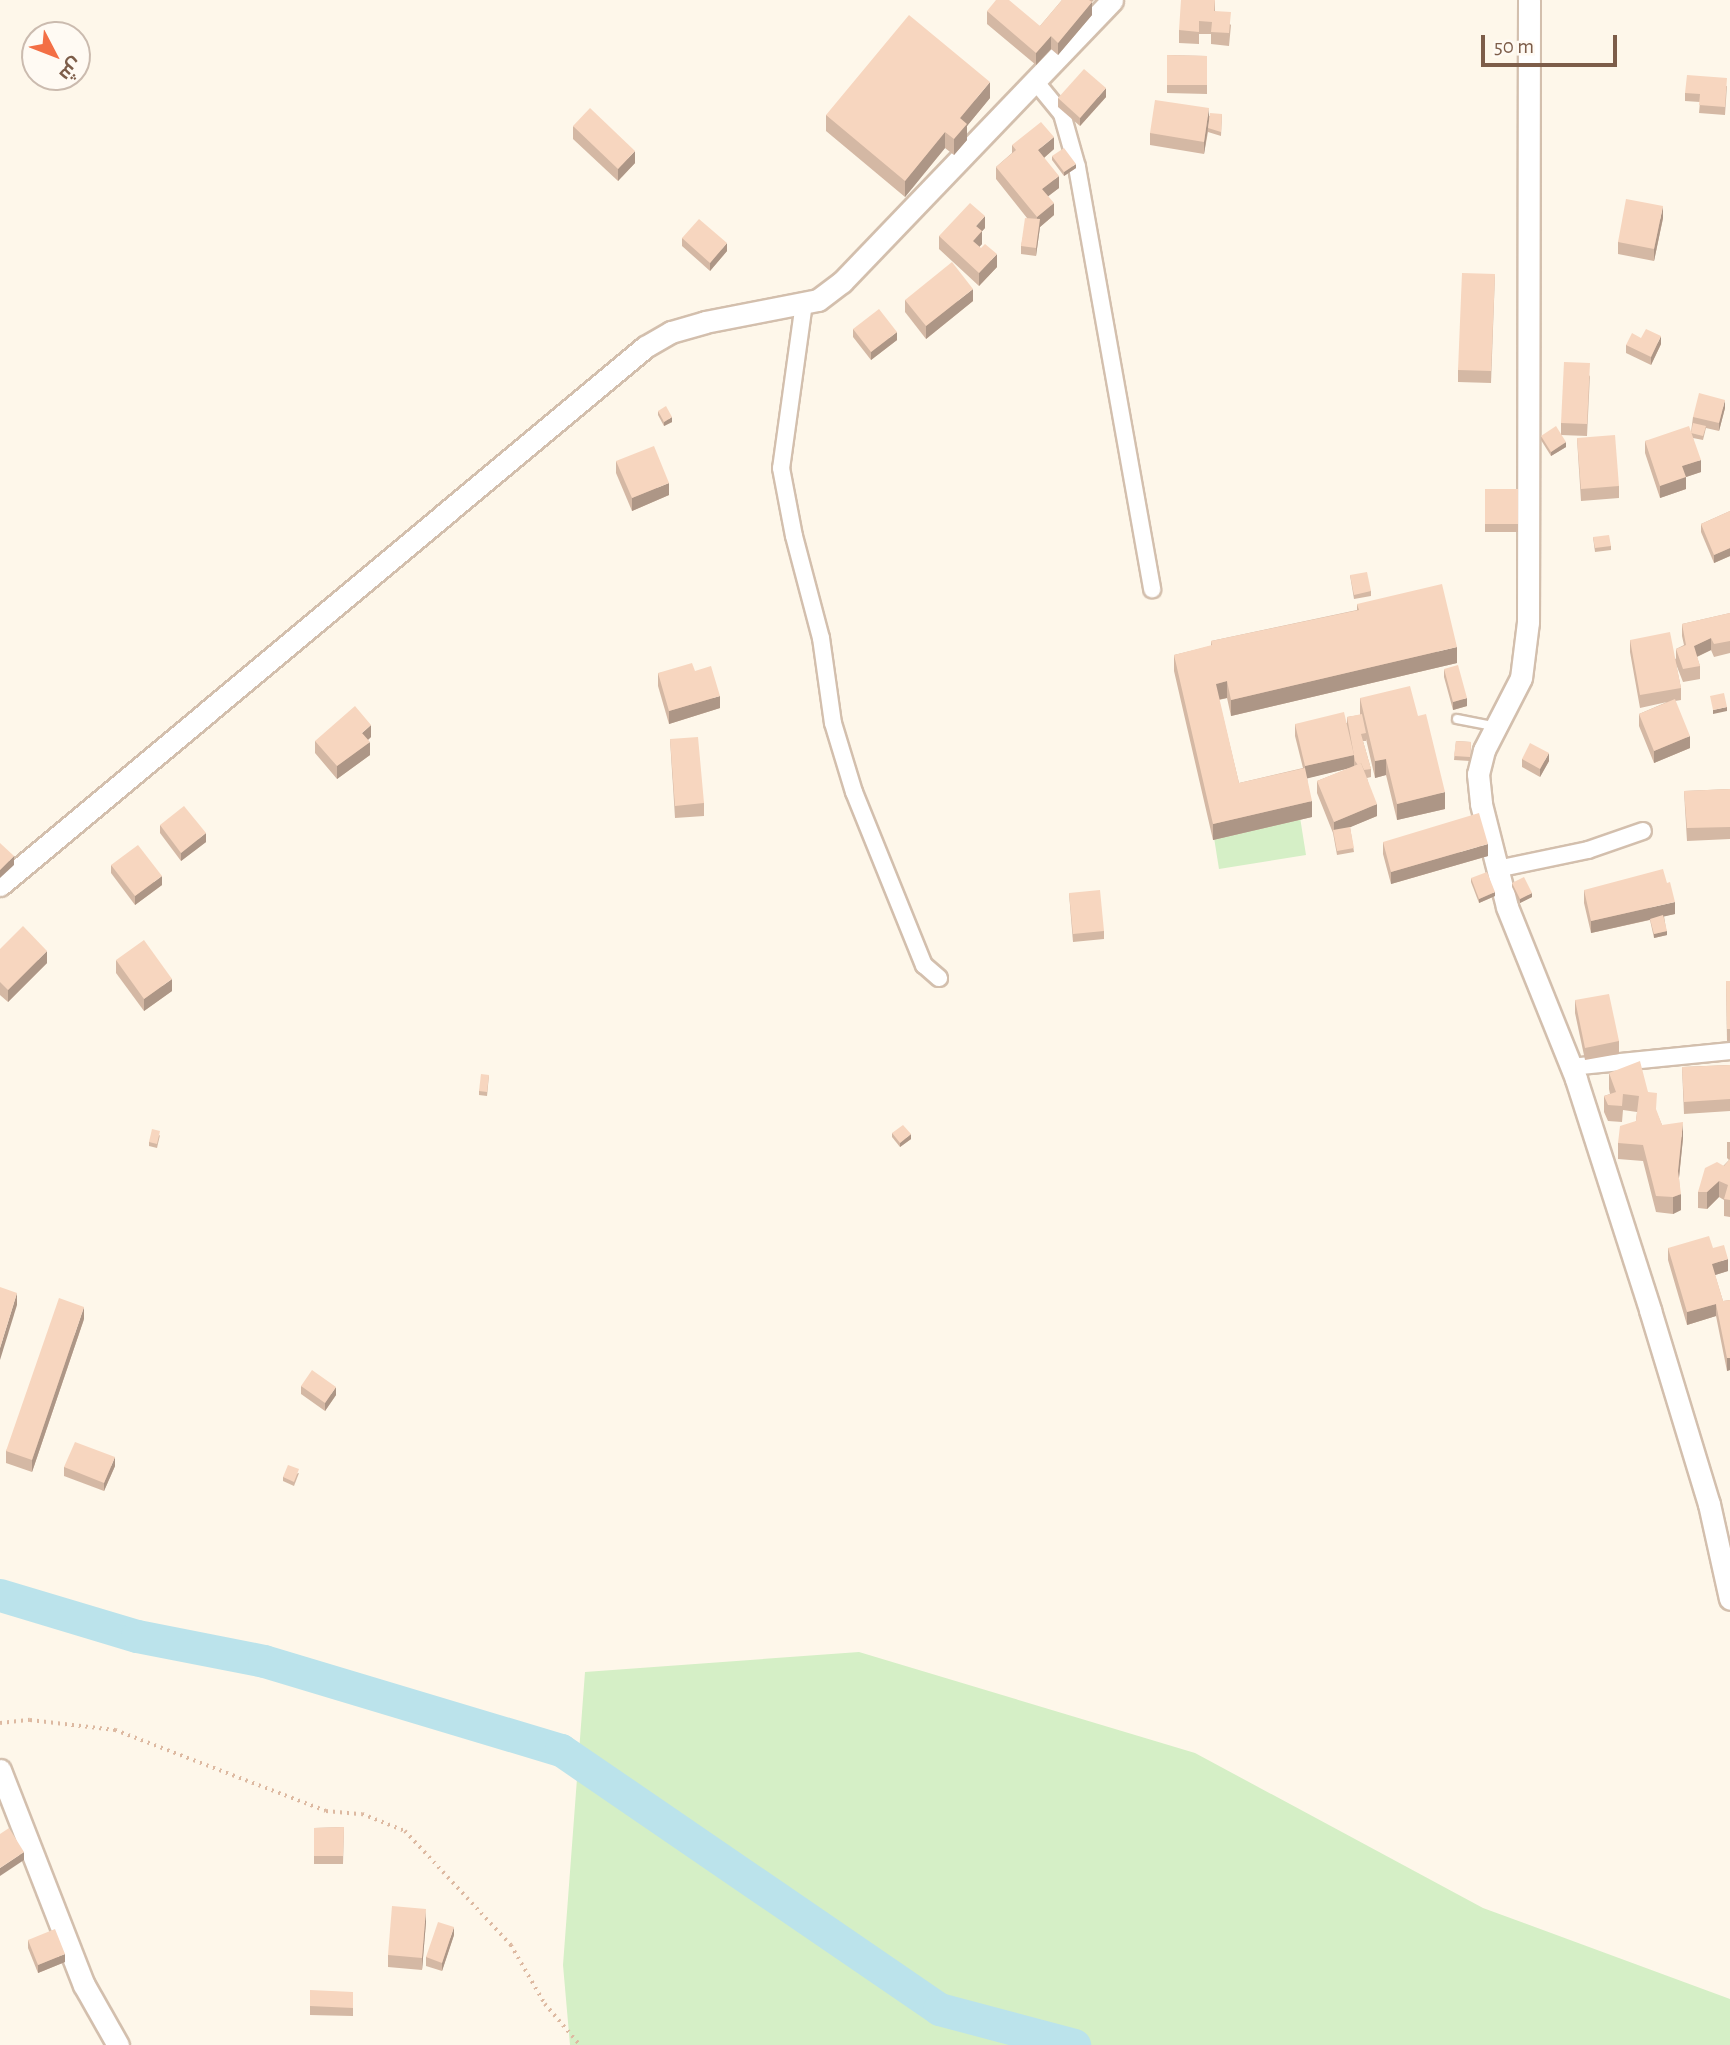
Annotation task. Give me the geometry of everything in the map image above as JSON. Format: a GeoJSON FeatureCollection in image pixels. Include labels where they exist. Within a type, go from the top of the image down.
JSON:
{"type":"FeatureCollection","features":[{"type":"Feature","properties":{"kind":"street"},"geometry":{"type":"LineString","coordinates":[[0,886],[645,347],[671,331],[818,300],[842,282],[1112,0]]}},
{"type":"Feature","properties":{"kind":"street"},"geometry":{"type":"LineString","coordinates":[[1529,0],[1528,622],[1521,678],[1496,727],[1478,774],[1507,907],[1571,1067],[1709,1504],[1730,1599]]}},
{"type":"Feature","properties":{"kind":"street"},"geometry":{"type":"LineString","coordinates":[[1035,80],[1062,114],[1077,167],[1153,590]]}},
{"type":"Feature","properties":{"kind":"street"},"geometry":{"type":"LineString","coordinates":[[804,303],[781,468],[794,536],[821,638],[833,723],[854,792],[924,965],[939,978]]}},
{"type":"Feature","properties":{"kind":"street"},"geometry":{"type":"LineString","coordinates":[[1497,869],[1588,850],[1643,831]]}},
{"type":"Feature","properties":{"kind":"street"},"geometry":{"type":"LineString","coordinates":[[1571,1067],[1730,1051]]}},
{"type":"Feature","properties":{"kind":"street"},"geometry":{"type":"LineString","coordinates":[[0,1770],[83,1985],[118,2045]]}},
{"type":"Feature","properties":{"kind":"lane"},"geometry":{"type":"LineString","coordinates":[[1457,719],[1496,727]]}},
{"type":"Feature","properties":{"kind":"path"},"geometry":{"type":"LineString","coordinates":[[0,1723],[30,1720],[115,1730],[326,1811],[362,1814],[405,1831],[511,1945],[545,2004],[580,2045]]}},
{"type":"Feature","properties":{"kind":"green space"},"geometry":{"type":"Polygon","coordinates":[[[1299,811],[1306,855],[1219,869],[1212,825],[1299,811]]]}},
{"type":"Feature","properties":{"kind":"green space"},"geometry":{"type":"Polygon","coordinates":[[[859,1652],[1195,1753],[1483,1908],[1730,1999],[1730,2045],[570,2045],[563,1965],[585,1672],[859,1652]]]}},
{"type":"Feature","properties":{"kind":"building"},"geometry":{"type":"Polygon","coordinates":[[[996,0],[1009,0],[1040,26],[1062,0],[1092,2],[1058,43],[1051,36],[1036,53],[987,11],[996,0]]]}},
{"type":"Feature","properties":{"kind":"building"},"geometry":{"type":"Polygon","coordinates":[[[1181,0],[1215,0],[1214,11],[1231,12],[1229,33],[1211,32],[1212,22],[1199,21],[1199,32],[1179,30],[1181,0]]]}},
{"type":"Feature","properties":{"kind":"building"},"geometry":{"type":"Polygon","coordinates":[[[909,15],[990,82],[960,118],[967,124],[954,139],[945,132],[905,181],[826,115],[909,15]]]}},
{"type":"Feature","properties":{"kind":"building"},"geometry":{"type":"Polygon","coordinates":[[[1167,55],[1207,56],[1207,85],[1167,85],[1167,55]]]}},
{"type":"Feature","properties":{"kind":"building"},"geometry":{"type":"Polygon","coordinates":[[[1084,69],[1106,88],[1080,118],[1058,98],[1084,69]]]}},
{"type":"Feature","properties":{"kind":"building"},"geometry":{"type":"Polygon","coordinates":[[[1687,75],[1727,78],[1725,107],[1699,105],[1700,94],[1685,93],[1687,75]]]}},
{"type":"Feature","properties":{"kind":"building"},"geometry":{"type":"Polygon","coordinates":[[[1155,100],[1209,108],[1204,142],[1150,133],[1155,100]]]}},
{"type":"Feature","properties":{"kind":"building"},"geometry":{"type":"Polygon","coordinates":[[[590,108],[635,151],[618,169],[573,126],[590,108]]]}},
{"type":"Feature","properties":{"kind":"building"},"geometry":{"type":"Polygon","coordinates":[[[1210,113],[1222,114],[1221,132],[1208,128],[1210,113]]]}},
{"type":"Feature","properties":{"kind":"building"},"geometry":{"type":"Polygon","coordinates":[[[1041,122],[1054,137],[1038,150],[1059,176],[1042,189],[1054,203],[1037,217],[996,167],[1016,150],[1012,145],[1041,122]]]}},
{"type":"Feature","properties":{"kind":"building"},"geometry":{"type":"Polygon","coordinates":[[[1064,148],[1076,164],[1064,172],[1052,156],[1064,148]]]}},
{"type":"Feature","properties":{"kind":"building"},"geometry":{"type":"Polygon","coordinates":[[[1626,199],[1663,206],[1654,249],[1618,242],[1626,199]]]}},
{"type":"Feature","properties":{"kind":"building"},"geometry":{"type":"Polygon","coordinates":[[[970,203],[985,216],[976,226],[982,231],[973,241],[981,248],[985,244],[997,254],[979,273],[939,236],[970,203]]]}},
{"type":"Feature","properties":{"kind":"building"},"geometry":{"type":"Polygon","coordinates":[[[1025,218],[1040,219],[1036,248],[1021,246],[1025,218]]]}},
{"type":"Feature","properties":{"kind":"building"},"geometry":{"type":"Polygon","coordinates":[[[699,219],[727,243],[710,263],[682,238],[699,219]]]}},
{"type":"Feature","properties":{"kind":"building"},"geometry":{"type":"Polygon","coordinates":[[[952,262],[973,289],[926,326],[905,300],[952,262]]]}},
{"type":"Feature","properties":{"kind":"building"},"geometry":{"type":"Polygon","coordinates":[[[1462,273],[1495,274],[1491,371],[1458,370],[1462,273]]]}},
{"type":"Feature","properties":{"kind":"building"},"geometry":{"type":"Polygon","coordinates":[[[879,309],[897,332],[871,352],[853,329],[879,309]]]}},
{"type":"Feature","properties":{"kind":"building"},"geometry":{"type":"Polygon","coordinates":[[[1646,329],[1661,336],[1651,357],[1626,345],[1632,333],[1641,338],[1646,329]]]}},
{"type":"Feature","properties":{"kind":"building"},"geometry":{"type":"Polygon","coordinates":[[[1564,362],[1590,363],[1587,424],[1561,423],[1564,362]]]}},
{"type":"Feature","properties":{"kind":"building"},"geometry":{"type":"Polygon","coordinates":[[[1699,393],[1725,400],[1719,423],[1693,417],[1699,393]]]}},
{"type":"Feature","properties":{"kind":"building"},"geometry":{"type":"Polygon","coordinates":[[[666,406],[672,417],[664,422],[658,411],[666,406]]]}},
{"type":"Feature","properties":{"kind":"building"},"geometry":{"type":"Polygon","coordinates":[[[1693,423],[1706,426],[1703,436],[1691,433],[1693,423]]]}},
{"type":"Feature","properties":{"kind":"building"},"geometry":{"type":"Polygon","coordinates":[[[1556,426],[1566,442],[1551,452],[1541,436],[1556,426]]]}},
{"type":"Feature","properties":{"kind":"building"},"geometry":{"type":"Polygon","coordinates":[[[1689,426],[1701,460],[1682,466],[1686,477],[1660,486],[1645,441],[1689,426]]]}},
{"type":"Feature","properties":{"kind":"building"},"geometry":{"type":"Polygon","coordinates":[[[1615,435],[1619,486],[1581,489],[1577,438],[1615,435]]]}},
{"type":"Feature","properties":{"kind":"building"},"geometry":{"type":"Polygon","coordinates":[[[654,446],[669,483],[632,498],[616,461],[654,446]]]}},
{"type":"Feature","properties":{"kind":"building"},"geometry":{"type":"Polygon","coordinates":[[[1485,489],[1518,489],[1518,524],[1485,524],[1485,489]]]}},
{"type":"Feature","properties":{"kind":"building"},"geometry":{"type":"Polygon","coordinates":[[[1730,511],[1730,548],[1714,555],[1701,524],[1730,511]]]}},
{"type":"Feature","properties":{"kind":"building"},"geometry":{"type":"Polygon","coordinates":[[[1609,535],[1611,546],[1595,548],[1593,537],[1609,535]]]}},
{"type":"Feature","properties":{"kind":"building"},"geometry":{"type":"Polygon","coordinates":[[[1367,572],[1371,591],[1354,595],[1350,575],[1367,572]]]}},
{"type":"Feature","properties":{"kind":"building"},"geometry":{"type":"Polygon","coordinates":[[[1442,584],[1457,647],[1231,700],[1227,681],[1216,684],[1239,783],[1305,768],[1312,801],[1213,824],[1174,655],[1212,645],[1211,641],[1359,610],[1357,604],[1442,584]]]}},
{"type":"Feature","properties":{"kind":"building"},"geometry":{"type":"Polygon","coordinates":[[[1730,613],[1730,641],[1714,644],[1711,638],[1694,646],[1700,666],[1683,669],[1676,649],[1686,645],[1682,624],[1730,613]]]}},
{"type":"Feature","properties":{"kind":"building"},"geometry":{"type":"Polygon","coordinates":[[[1670,632],[1681,688],[1640,695],[1630,640],[1670,632]]]}},
{"type":"Feature","properties":{"kind":"building"},"geometry":{"type":"Polygon","coordinates":[[[692,663],[695,671],[711,666],[720,696],[669,711],[658,673],[692,663]]]}},
{"type":"Feature","properties":{"kind":"building"},"geometry":{"type":"Polygon","coordinates":[[[1458,665],[1467,698],[1453,702],[1444,669],[1458,665]]]}},
{"type":"Feature","properties":{"kind":"building"},"geometry":{"type":"Polygon","coordinates":[[[1410,686],[1418,716],[1426,714],[1445,792],[1397,804],[1386,759],[1375,761],[1360,698],[1410,686]]]}},
{"type":"Feature","properties":{"kind":"building"},"geometry":{"type":"Polygon","coordinates":[[[1724,693],[1727,707],[1713,710],[1710,696],[1724,693]]]}},
{"type":"Feature","properties":{"kind":"building"},"geometry":{"type":"Polygon","coordinates":[[[1675,699],[1690,736],[1654,751],[1639,714],[1675,699]]]}},
{"type":"Feature","properties":{"kind":"building"},"geometry":{"type":"Polygon","coordinates":[[[355,706],[371,725],[362,733],[370,742],[337,766],[315,741],[355,706]]]}},
{"type":"Feature","properties":{"kind":"building"},"geometry":{"type":"Polygon","coordinates":[[[1344,712],[1354,755],[1305,766],[1295,724],[1344,712]]]}},
{"type":"Feature","properties":{"kind":"building"},"geometry":{"type":"Polygon","coordinates":[[[1362,714],[1366,733],[1361,734],[1371,769],[1364,770],[1361,763],[1358,765],[1355,761],[1347,717],[1362,714]]]}},
{"type":"Feature","properties":{"kind":"building"},"geometry":{"type":"Polygon","coordinates":[[[698,737],[704,803],[675,806],[670,739],[698,737]]]}},
{"type":"Feature","properties":{"kind":"building"},"geometry":{"type":"Polygon","coordinates":[[[1456,741],[1471,742],[1470,757],[1454,756],[1456,741]]]}},
{"type":"Feature","properties":{"kind":"building"},"geometry":{"type":"Polygon","coordinates":[[[1530,743],[1549,753],[1540,769],[1522,759],[1530,743]]]}},
{"type":"Feature","properties":{"kind":"building"},"geometry":{"type":"Polygon","coordinates":[[[1361,763],[1377,804],[1334,822],[1317,781],[1361,763]]]}},
{"type":"Feature","properties":{"kind":"building"},"geometry":{"type":"Polygon","coordinates":[[[1730,789],[1730,827],[1687,828],[1684,791],[1730,789]]]}},
{"type":"Feature","properties":{"kind":"building"},"geometry":{"type":"Polygon","coordinates":[[[184,806],[206,833],[181,853],[160,825],[184,806]]]}},
{"type":"Feature","properties":{"kind":"building"},"geometry":{"type":"Polygon","coordinates":[[[1479,813],[1488,844],[1391,872],[1383,842],[1479,813]]]}},
{"type":"Feature","properties":{"kind":"building"},"geometry":{"type":"Polygon","coordinates":[[[1350,827],[1354,848],[1337,851],[1333,830],[1350,827]]]}},
{"type":"Feature","properties":{"kind":"building"},"geometry":{"type":"Polygon","coordinates":[[[0,843],[14,856],[0,870],[0,843]]]}},
{"type":"Feature","properties":{"kind":"building"},"geometry":{"type":"Polygon","coordinates":[[[138,845],[162,876],[135,896],[111,865],[138,845]]]}},
{"type":"Feature","properties":{"kind":"building"},"geometry":{"type":"Polygon","coordinates":[[[1663,869],[1667,883],[1670,882],[1675,902],[1591,921],[1584,890],[1663,869]]]}},
{"type":"Feature","properties":{"kind":"building"},"geometry":{"type":"Polygon","coordinates":[[[1487,872],[1495,892],[1479,899],[1471,878],[1487,872]]]}},
{"type":"Feature","properties":{"kind":"building"},"geometry":{"type":"Polygon","coordinates":[[[1524,877],[1532,893],[1520,899],[1512,883],[1524,877]]]}},
{"type":"Feature","properties":{"kind":"building"},"geometry":{"type":"Polygon","coordinates":[[[1100,890],[1104,931],[1073,934],[1069,893],[1100,890]]]}},
{"type":"Feature","properties":{"kind":"building"},"geometry":{"type":"Polygon","coordinates":[[[1663,915],[1667,931],[1654,934],[1650,919],[1663,915]]]}},
{"type":"Feature","properties":{"kind":"building"},"geometry":{"type":"Polygon","coordinates":[[[23,926],[47,951],[8,990],[0,982],[0,949],[23,926]]]}},
{"type":"Feature","properties":{"kind":"building"},"geometry":{"type":"Polygon","coordinates":[[[144,940],[172,979],[144,999],[116,960],[144,940]]]}},
{"type":"Feature","properties":{"kind":"building"},"geometry":{"type":"Polygon","coordinates":[[[1726,981],[1730,981],[1730,1029],[1727,1029],[1726,981]]]}},
{"type":"Feature","properties":{"kind":"building"},"geometry":{"type":"Polygon","coordinates":[[[1609,994],[1619,1041],[1585,1048],[1575,1000],[1609,994]]]}},
{"type":"Feature","properties":{"kind":"building"},"geometry":{"type":"Polygon","coordinates":[[[1640,1061],[1648,1092],[1657,1093],[1656,1109],[1662,1125],[1683,1122],[1678,1171],[1681,1194],[1673,1197],[1656,1196],[1643,1145],[1618,1143],[1620,1126],[1636,1121],[1639,1096],[1623,1094],[1622,1106],[1608,1105],[1604,1096],[1616,1092],[1609,1073],[1640,1061]]]}},
{"type":"Feature","properties":{"kind":"building"},"geometry":{"type":"Polygon","coordinates":[[[1730,1065],[1730,1099],[1684,1102],[1682,1067],[1730,1065]]]}},
{"type":"Feature","properties":{"kind":"building"},"geometry":{"type":"Polygon","coordinates":[[[481,1074],[489,1075],[487,1092],[479,1091],[481,1074]]]}},
{"type":"Feature","properties":{"kind":"building"},"geometry":{"type":"Polygon","coordinates":[[[903,1125],[911,1134],[900,1143],[892,1133],[903,1125]]]}},
{"type":"Feature","properties":{"kind":"building"},"geometry":{"type":"Polygon","coordinates":[[[152,1129],[160,1131],[157,1144],[149,1142],[152,1129]]]}},
{"type":"Feature","properties":{"kind":"building"},"geometry":{"type":"Polygon","coordinates":[[[1730,1159],[1730,1200],[1724,1199],[1728,1185],[1719,1181],[1707,1192],[1698,1192],[1705,1168],[1717,1162],[1724,1166],[1730,1159]]]}},
{"type":"Feature","properties":{"kind":"building"},"geometry":{"type":"Polygon","coordinates":[[[1709,1236],[1713,1248],[1724,1245],[1728,1259],[1712,1264],[1723,1301],[1730,1300],[1730,1358],[1727,1358],[1716,1304],[1687,1312],[1668,1248],[1709,1236]]]}},
{"type":"Feature","properties":{"kind":"building"},"geometry":{"type":"Polygon","coordinates":[[[0,1287],[17,1293],[0,1348],[0,1287]]]}},
{"type":"Feature","properties":{"kind":"building"},"geometry":{"type":"Polygon","coordinates":[[[59,1298],[84,1307],[32,1460],[6,1451],[59,1298]]]}},
{"type":"Feature","properties":{"kind":"building"},"geometry":{"type":"Polygon","coordinates":[[[312,1370],[336,1387],[325,1403],[301,1386],[312,1370]]]}},
{"type":"Feature","properties":{"kind":"building"},"geometry":{"type":"Polygon","coordinates":[[[75,1442],[115,1457],[104,1483],[64,1467],[75,1442]]]}},
{"type":"Feature","properties":{"kind":"building"},"geometry":{"type":"Polygon","coordinates":[[[288,1465],[299,1469],[294,1482],[283,1477],[288,1465]]]}},
{"type":"Feature","properties":{"kind":"building"},"geometry":{"type":"Polygon","coordinates":[[[344,1827],[343,1856],[314,1856],[314,1828],[344,1827]]]}},
{"type":"Feature","properties":{"kind":"building"},"geometry":{"type":"Polygon","coordinates":[[[9,1828],[24,1852],[0,1868],[0,1834],[9,1828]]]}},
{"type":"Feature","properties":{"kind":"building"},"geometry":{"type":"Polygon","coordinates":[[[392,1906],[426,1909],[422,1958],[388,1955],[392,1906]]]}},
{"type":"Feature","properties":{"kind":"building"},"geometry":{"type":"Polygon","coordinates":[[[438,1922],[454,1927],[442,1963],[426,1957],[438,1922]]]}},
{"type":"Feature","properties":{"kind":"building"},"geometry":{"type":"Polygon","coordinates":[[[55,1929],[65,1954],[38,1965],[28,1940],[55,1929]]]}},
{"type":"Feature","properties":{"kind":"building"},"geometry":{"type":"Polygon","coordinates":[[[310,1990],[353,1992],[353,2008],[310,2006],[310,1990]]]}},
{"type":"Feature","properties":{"kind":"waterway"},"geometry":{"type":"LineString","coordinates":[[0,1595],[137,1636],[264,1661],[561,1750],[939,2009],[1074,2045]]}}]}
